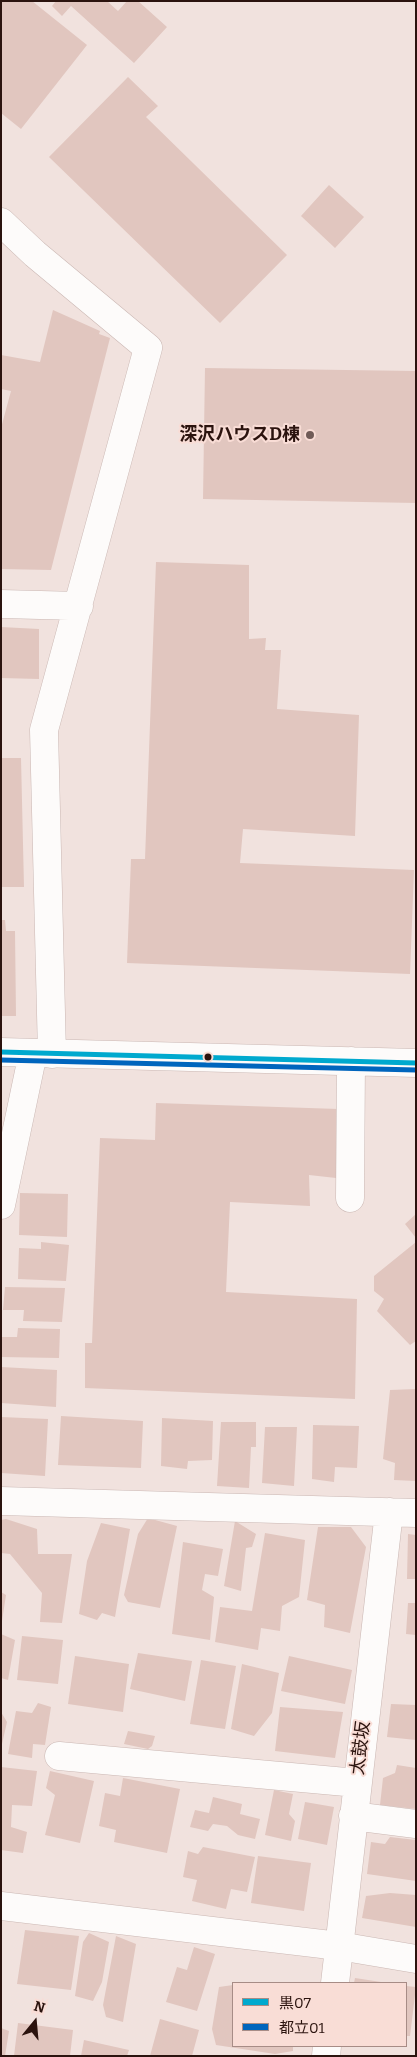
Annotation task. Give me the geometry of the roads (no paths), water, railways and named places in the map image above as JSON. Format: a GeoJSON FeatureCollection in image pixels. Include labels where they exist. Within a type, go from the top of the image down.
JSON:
{"type":"FeatureCollection","features":[{"type":"Feature","properties":{"kind":"street"},"geometry":{"type":"LineString","coordinates":[[1,222],[34,254],[148,348],[44,730],[42,1054],[1,1206]]}},
{"type":"Feature","properties":{"kind":"street"},"geometry":{"type":"LineString","coordinates":[[1,604],[78,606]]}},
{"type":"Feature","properties":{"kind":"street"},"geometry":{"type":"LineString","coordinates":[[1,1052],[416,1063]]}},
{"type":"Feature","properties":{"kind":"street"},"geometry":{"type":"LineString","coordinates":[[350,1198],[351,1062]]}},
{"type":"Feature","properties":{"kind":"street"},"geometry":{"type":"LineString","coordinates":[[1,1501],[416,1514]]}},
{"type":"Feature","properties":{"kind":"street","name":"太鼓坂"},"geometry":{"type":"LineString","coordinates":[[335,1982],[389,1512]]}},
{"type":"Feature","properties":{"kind":"street"},"geometry":{"type":"LineString","coordinates":[[60,1756],[357,1783]]}},
{"type":"Feature","properties":{"kind":"street"},"geometry":{"type":"LineString","coordinates":[[353,1816],[416,1824]]}},
{"type":"Feature","properties":{"kind":"street"},"geometry":{"type":"LineString","coordinates":[[1,1906],[339,1946],[416,1958]]}},
{"type":"Feature","properties":{"kind":"place","name":"深沢ハウスD棟"},"geometry":{"type":"Point","coordinates":[310,435]}}]}
